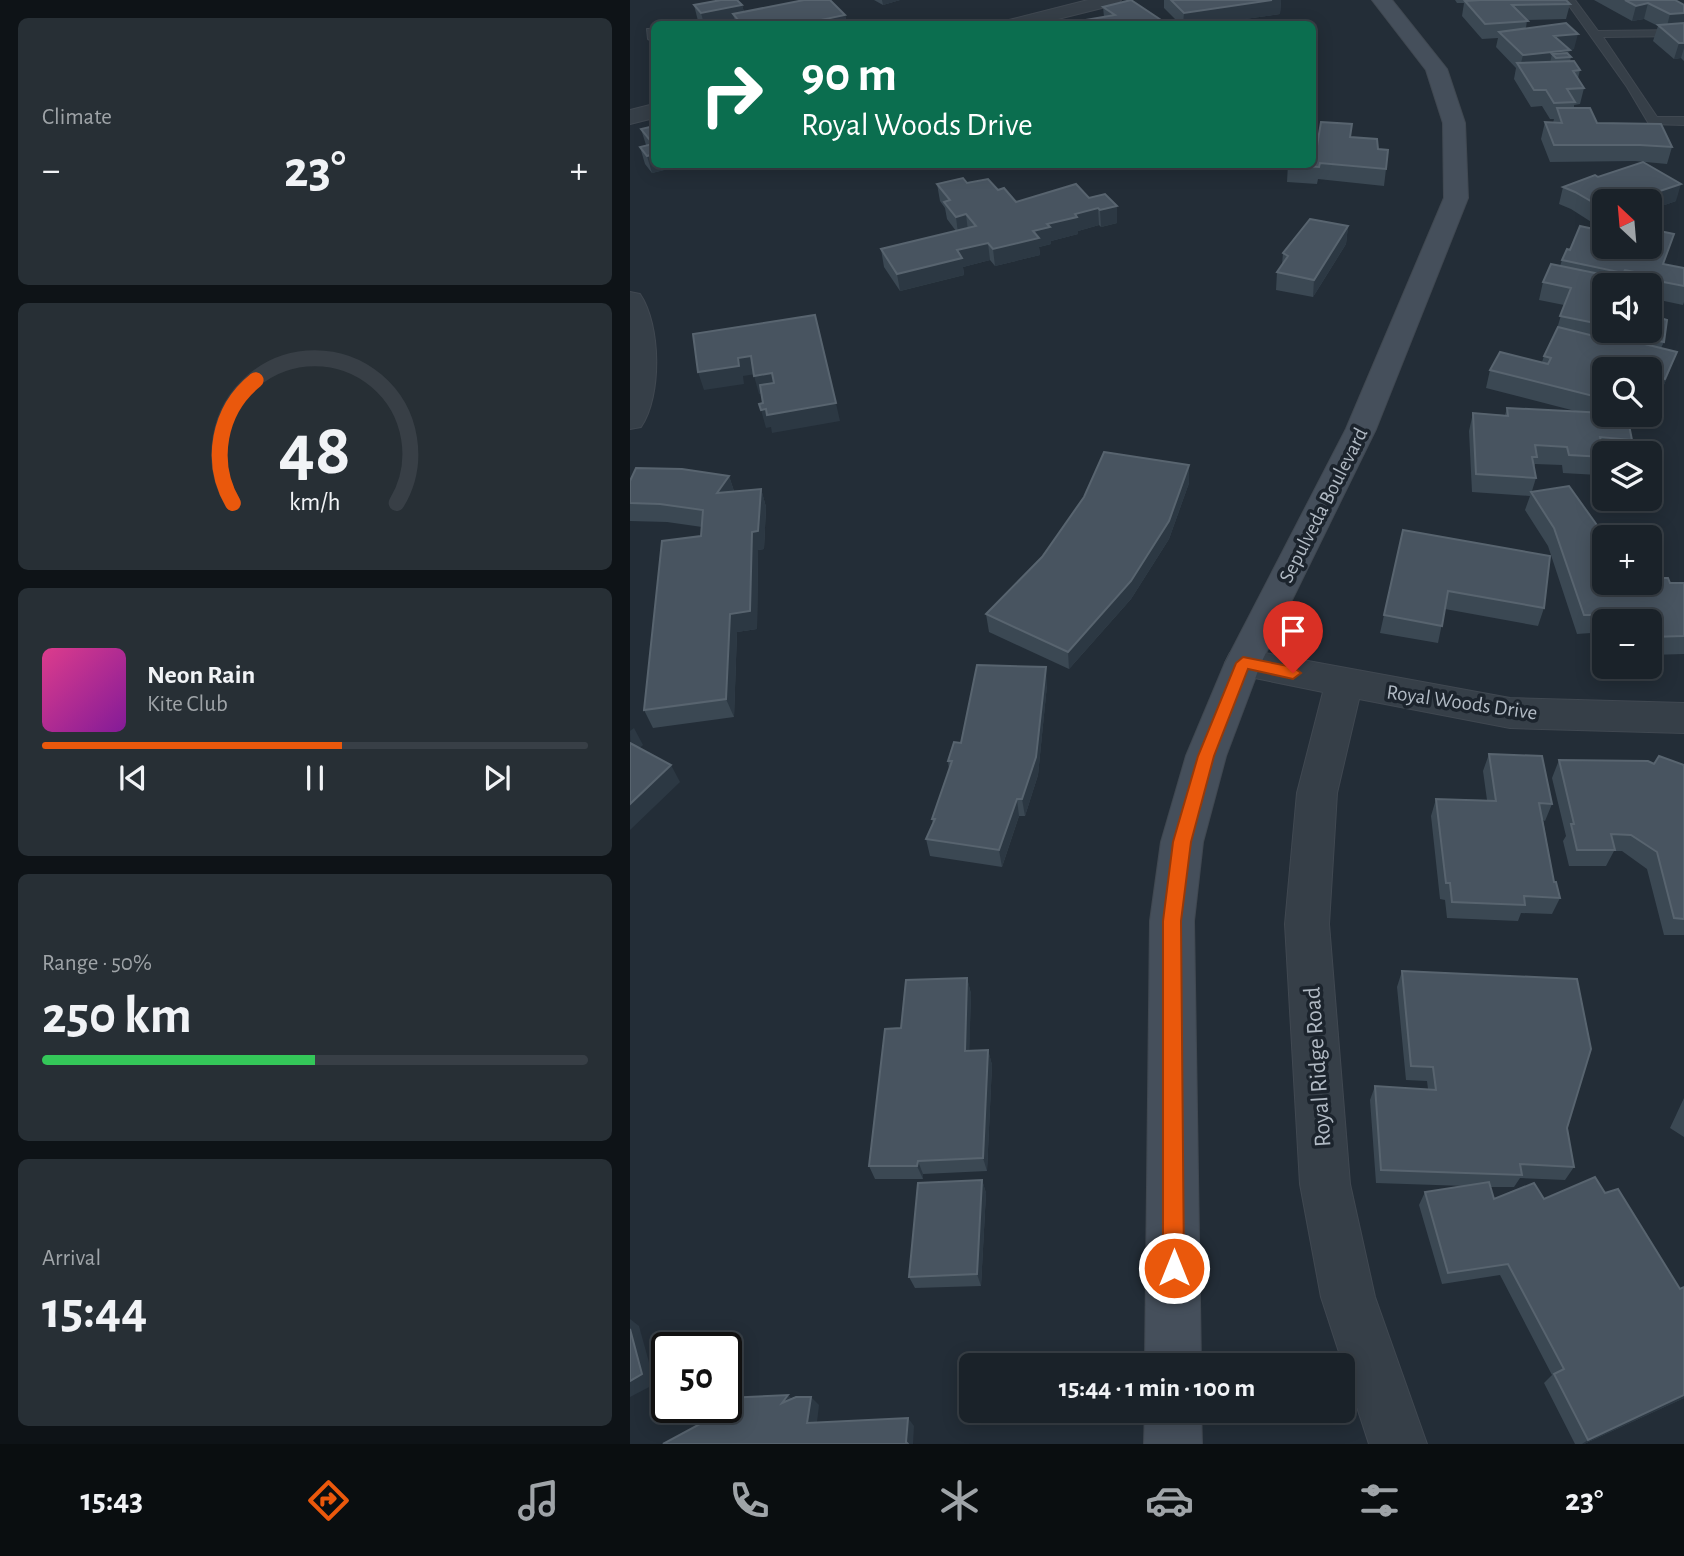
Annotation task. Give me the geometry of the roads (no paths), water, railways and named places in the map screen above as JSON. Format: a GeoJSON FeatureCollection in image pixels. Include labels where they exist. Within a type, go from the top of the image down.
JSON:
{"type":"FeatureCollection","features":[{"type":"Feature","properties":{"kind":"main road","name":"Sepulveda Boulevard"},"geometry":{"type":"LineString","coordinates":[[1173,1353],[1172,921],[1182,842],[1206,756],[1243,663],[1361,429],[1456,198],[1454,122],[1436,69],[1382,0]]}},
{"type":"Feature","properties":{"kind":"main road"},"geometry":{"type":"LineString","coordinates":[[1172,1444],[1173,1423]]}},
{"type":"Feature","properties":{"kind":"street"},"geometry":{"type":"LineString","coordinates":[[1028,21],[1111,0]]}},
{"type":"Feature","properties":{"kind":"street"},"geometry":{"type":"LineString","coordinates":[[630,117],[651,112]]}},
{"type":"Feature","properties":{"kind":"street"},"geometry":{"type":"LineString","coordinates":[[630,300],[637,316],[642,357],[638,396],[630,420]]}},
{"type":"Feature","properties":{"kind":"street","name":"Royal Woods Drive"},"geometry":{"type":"LineString","coordinates":[[1243,663],[1510,713],[1684,718]]}},
{"type":"Feature","properties":{"kind":"street","name":"Royal Ridge Road"},"geometry":{"type":"LineString","coordinates":[[1343,683],[1334,731],[1317,793],[1307,924],[1325,1184],[1348,1297],[1398,1444]]}},
{"type":"Feature","properties":{"kind":"lane"},"geometry":{"type":"LineString","coordinates":[[1570,0],[1653,121],[1684,121]]}},
{"type":"Feature","properties":{"kind":"lane"},"geometry":{"type":"LineString","coordinates":[[1595,34],[1684,33]]}}]}
